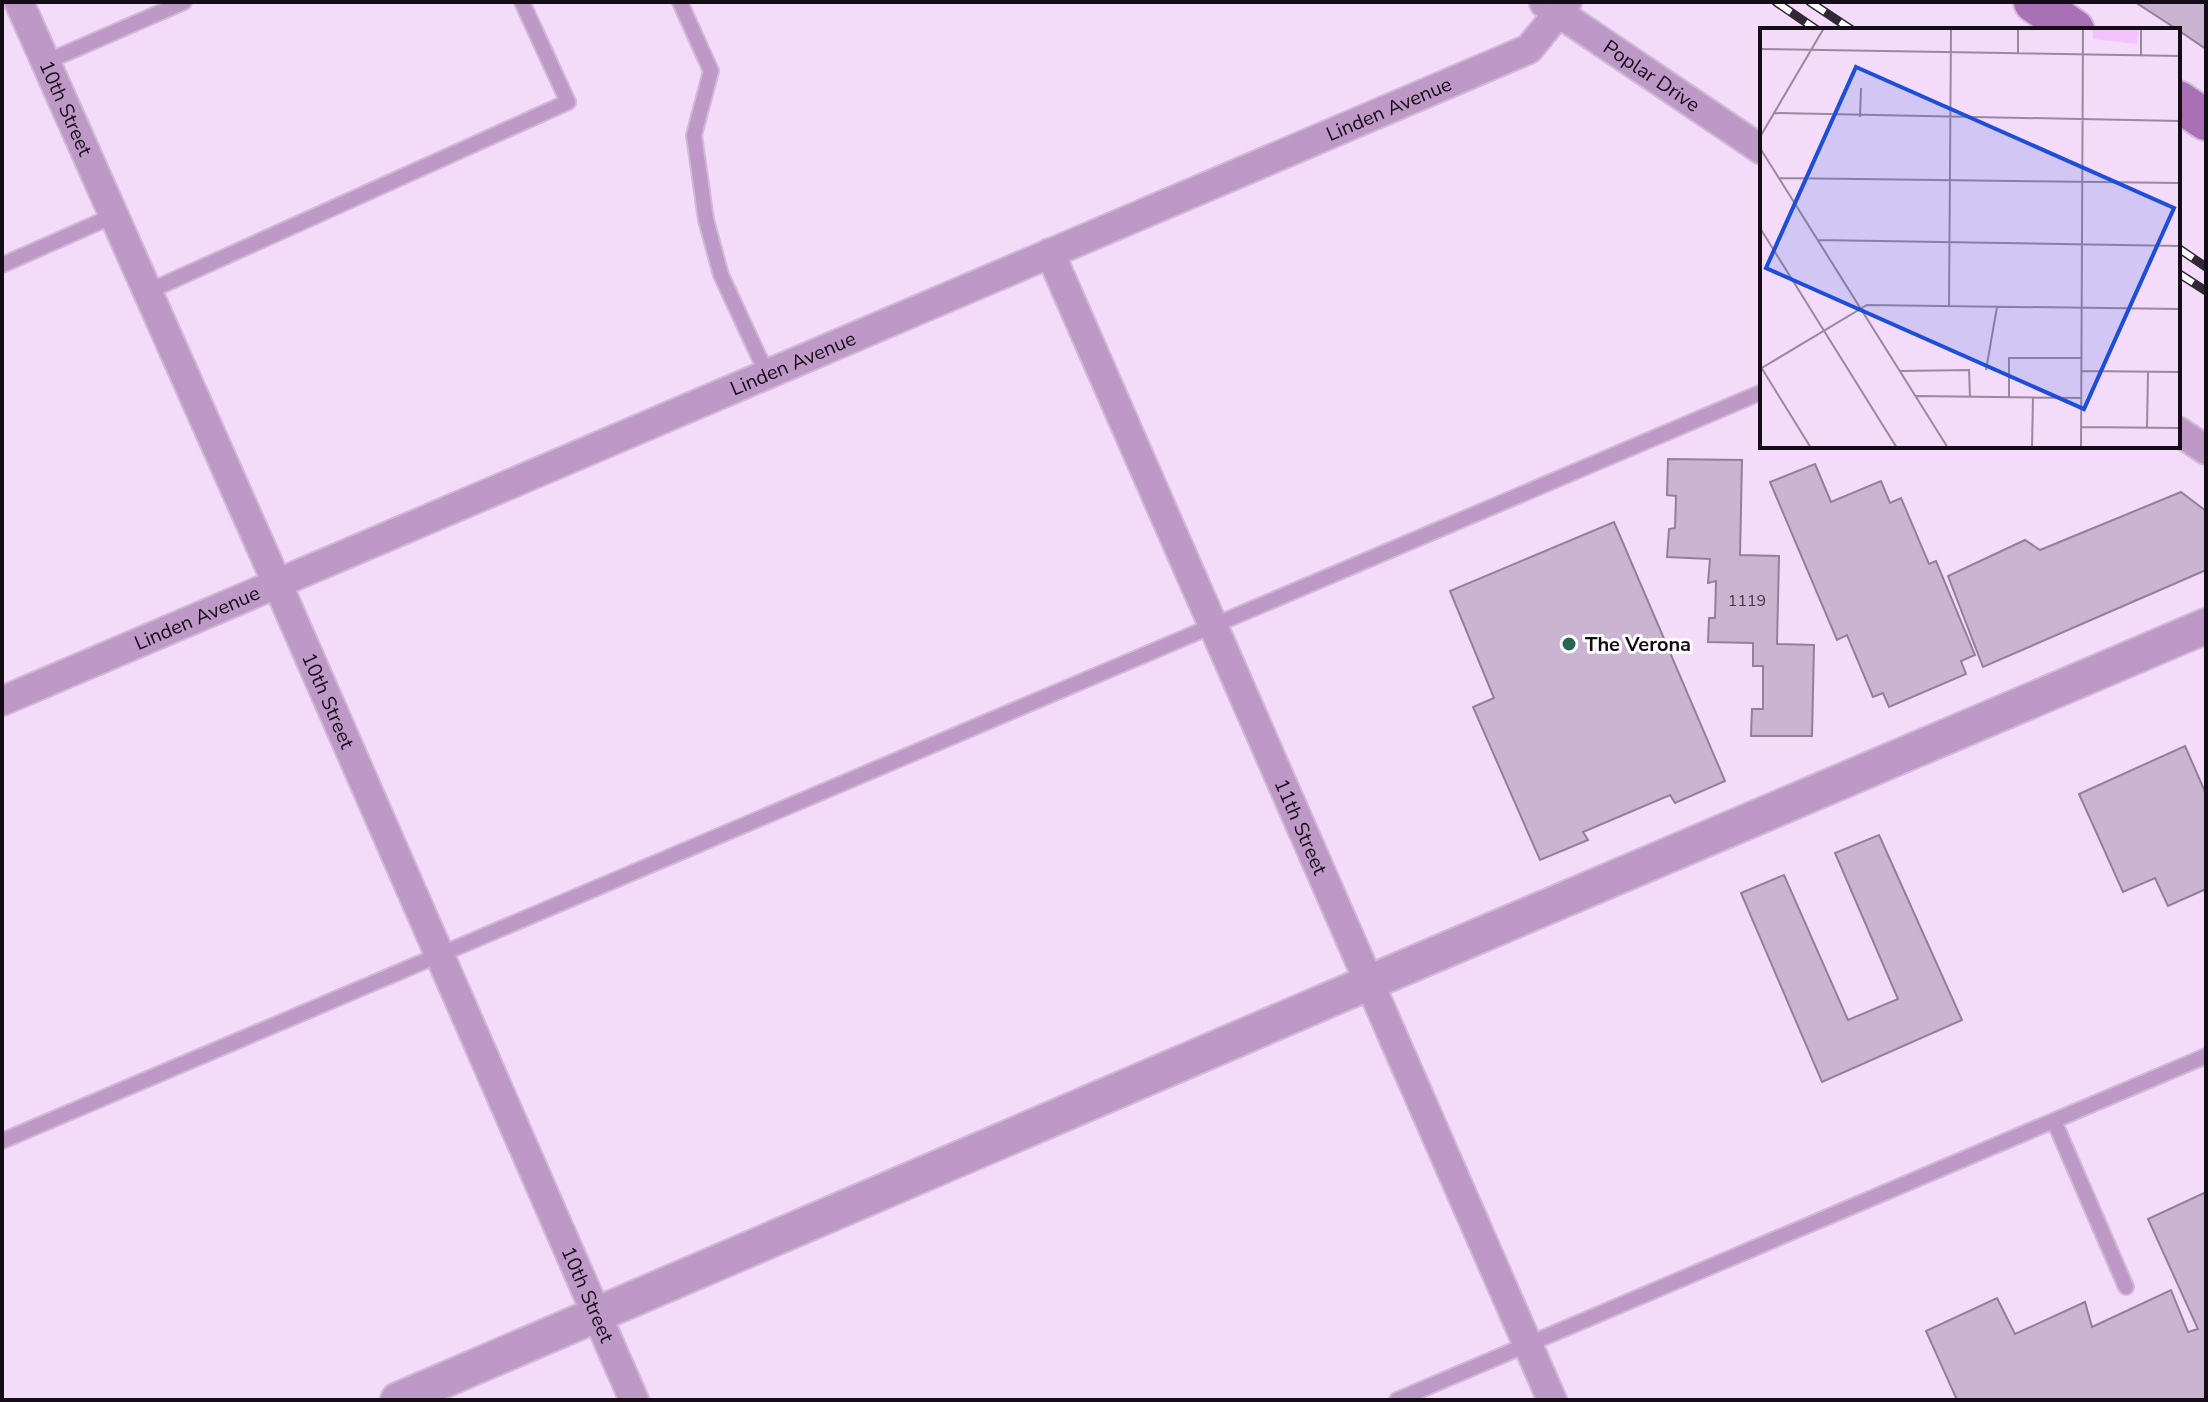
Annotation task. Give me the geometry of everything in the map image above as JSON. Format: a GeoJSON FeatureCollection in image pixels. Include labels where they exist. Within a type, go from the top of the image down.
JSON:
{"type":"FeatureCollection","features":[{"type":"Feature","properties":{"kind":"main road"},"geometry":{"type":"LineString","coordinates":[[2034,2],[2071,28]]}},
{"type":"Feature","properties":{"kind":"main road"},"geometry":{"type":"LineString","coordinates":[[2180,102],[2206,120]]}},
{"type":"Feature","properties":{"kind":"street","name":"10th Street"},"geometry":{"type":"LineString","coordinates":[[19,2],[634,1400]]}},
{"type":"Feature","properties":{"kind":"street","name":"Linden Avenue"},"geometry":{"type":"LineString","coordinates":[[2,701],[1529,49],[1557,6]]}},
{"type":"Feature","properties":{"kind":"street","name":"Poplar Drive"},"geometry":{"type":"LineString","coordinates":[[1557,6],[1760,149]]}},
{"type":"Feature","properties":{"kind":"street","name":"11th Street"},"geometry":{"type":"LineString","coordinates":[[1050,253],[1552,1400]]}},
{"type":"Feature","properties":{"kind":"street"},"geometry":{"type":"LineString","coordinates":[[2180,432],[2206,450]]}},
{"type":"Feature","properties":{"kind":"street"},"geometry":{"type":"LineString","coordinates":[[398,1400],[2206,626]]}},
{"type":"Feature","properties":{"kind":"lane"},"geometry":{"type":"LineString","coordinates":[[46,62],[184,2]]}},
{"type":"Feature","properties":{"kind":"lane"},"geometry":{"type":"LineString","coordinates":[[147,292],[568,102],[522,2]]}},
{"type":"Feature","properties":{"kind":"lane"},"geometry":{"type":"LineString","coordinates":[[680,2],[711,71],[694,135],[706,220],[721,275],[767,374]]}},
{"type":"Feature","properties":{"kind":"lane"},"geometry":{"type":"LineString","coordinates":[[2,265],[113,216]]}},
{"type":"Feature","properties":{"kind":"lane"},"geometry":{"type":"LineString","coordinates":[[2,1141],[1760,393]]}},
{"type":"Feature","properties":{"kind":"lane"},"geometry":{"type":"LineString","coordinates":[[1397,1400],[2206,1056]]}},
{"type":"Feature","properties":{"kind":"lane"},"geometry":{"type":"LineString","coordinates":[[2054,1121],[2126,1287]]}},
{"type":"Feature","properties":{"kind":"building"},"geometry":{"type":"Polygon","coordinates":[[[2135,2],[2206,2],[2206,49],[2180,31],[2180,28],[2175,28],[2135,2]]]}},
{"type":"Feature","properties":{"kind":"building"},"geometry":{"type":"Polygon","coordinates":[[[1668,459],[1742,460],[1740,555],[1779,556],[1777,644],[1814,645],[1812,736],[1751,736],[1752,709],[1763,709],[1763,666],[1753,666],[1753,643],[1708,642],[1709,618],[1715,618],[1716,581],[1708,583],[1710,559],[1667,557],[1669,529],[1675,528],[1676,496],[1667,495],[1668,459]]]}},
{"type":"Feature","properties":{"kind":"building"},"geometry":{"type":"Polygon","coordinates":[[[1815,464],[1831,502],[1881,481],[1890,503],[1901,498],[1929,564],[1936,561],[1975,655],[1961,661],[1966,674],[1889,707],[1883,693],[1873,697],[1847,635],[1837,640],[1770,482],[1815,464]]]}},
{"type":"Feature","properties":{"kind":"building"},"geometry":{"type":"Polygon","coordinates":[[[2181,492],[2206,511],[2206,570],[1983,667],[1948,576],[2025,540],[2040,550],[2181,492]]]}},
{"type":"Feature","properties":{"kind":"building","name":"The Verona"},"geometry":{"type":"Polygon","coordinates":[[[1614,522],[1725,781],[1675,803],[1670,795],[1583,832],[1588,840],[1540,860],[1473,707],[1494,698],[1450,591],[1614,522]]]}},
{"type":"Feature","properties":{"kind":"building"},"geometry":{"type":"Polygon","coordinates":[[[2185,746],[2206,794],[2206,889],[2168,906],[2155,878],[2123,892],[2079,794],[2185,746]]]}},
{"type":"Feature","properties":{"kind":"building"},"geometry":{"type":"Polygon","coordinates":[[[1879,835],[1962,1020],[1822,1082],[1741,893],[1784,875],[1848,1020],[1898,999],[1835,853],[1879,835]]]}},
{"type":"Feature","properties":{"kind":"building"},"geometry":{"type":"Polygon","coordinates":[[[2204,1193],[2206,1400],[1957,1400],[1926,1331],[1997,1298],[2015,1334],[2085,1302],[2092,1327],[2171,1290],[2188,1332],[2198,1329],[2148,1219],[2204,1193]]]}},
{"type":"Feature","properties":{"kind":"railway"},"geometry":{"type":"LineString","coordinates":[[1776,2],[1814,28]]}},
{"type":"Feature","properties":{"kind":"railway"},"geometry":{"type":"LineString","coordinates":[[1810,2],[1849,28]]}},
{"type":"Feature","properties":{"kind":"railway"},"geometry":{"type":"LineString","coordinates":[[2180,249],[2206,267]]}},
{"type":"Feature","properties":{"kind":"railway"},"geometry":{"type":"LineString","coordinates":[[2180,274],[2206,291]]}},
{"type":"Feature","properties":{"kind":"place","name":"The Verona"},"geometry":{"type":"Point","coordinates":[1569,644]}}]}
